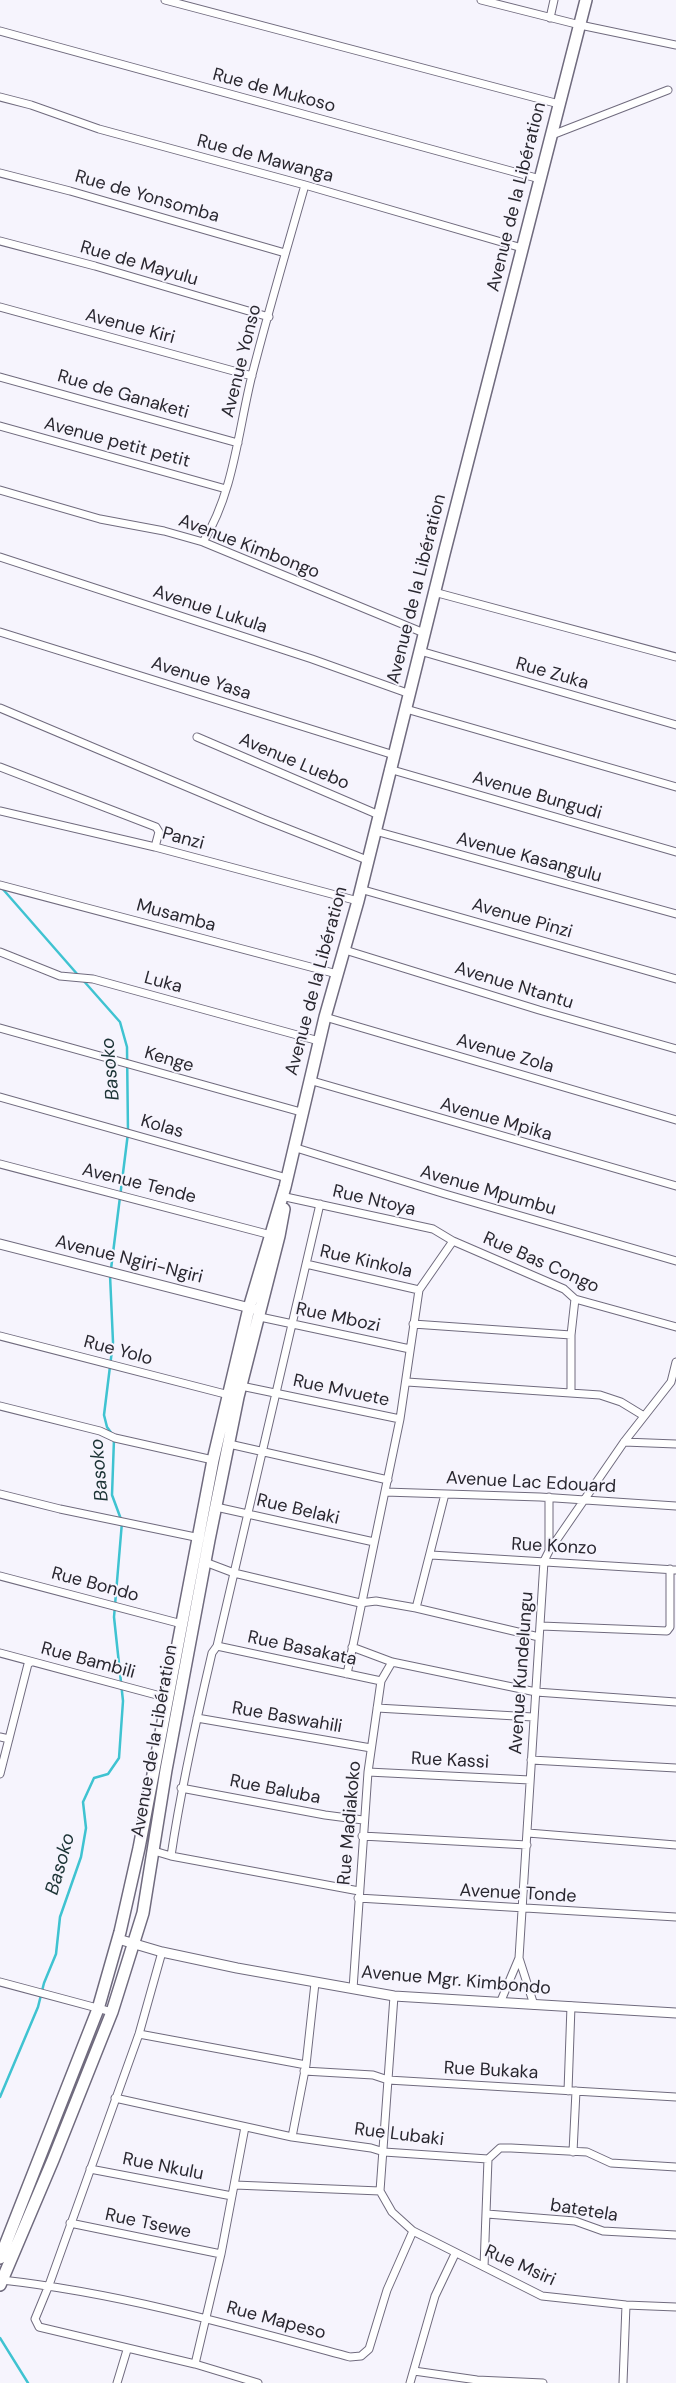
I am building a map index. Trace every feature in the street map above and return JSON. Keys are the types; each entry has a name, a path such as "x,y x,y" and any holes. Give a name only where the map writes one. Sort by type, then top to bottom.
{"highway":[{"name":"Avenue de la Libération","path":"0,2258 98,2008 118,1939 131,1888 182,1624 204,1539 216,1507 241,1386 280,1236 285,1189 301,1112 325,1017 345,950 389,769 410,694 434,592 586,0"},
{"name":"Avenue de la Libération","path":"1,2282 53,2160 112,2012 144,1905 154,1851 164,1777 205,1562 204,1539 213,1460 249,1308 285,1189"}],"street":[{"path":"165,0 559,104"},
{"path":"481,0 580,25 676,45"},
{"path":"550,18 554,0"},
{"name":"Rue de Mukoso","path":"0,31 540,179"},
{"path":"552,135 668,90"},
{"name":"Rue de Mawanga","path":"0,97 31,105 99,129 305,185 522,248"},
{"name":"Rue de Yonsomba","path":"0,173 285,252"},
{"name":"Avenue Yonso","path":"202,542 209,531 226,488 238,443 252,376 305,185"},
{"name":"Rue de Mayulu","path":"0,241 96,266 269,317"},
{"name":"Avenue Kiri","path":"0,307 252,376"},
{"name":"Rue de Ganaketi","path":"0,377 238,443"},
{"name":"Avenue petit petit","path":"0,426 226,488"},
{"name":"Avenue Kimbongo","path":"0,490 100,519 164,531 202,542 424,633"},
{"name":"Avenue Lukula","path":"0,557 294,653 410,694"},
{"path":"434,592 676,657"},
{"name":"Avenue Yasa","path":"0,632 394,755"},
{"name":"Rue Zuka","path":"420,651 676,725"},
{"path":"0,708 263,819 367,860"},
{"path":"406,709 674,786 676,795"},
{"name":"Avenue Luebo","path":"197,737 379,814"},
{"path":"0,767 156,827 159,832 155,847"},
{"name":"Avenue Bungudi","path":"389,769 676,852"},
{"name":"Panzi","path":"0,811 359,895"},
{"name":"Avenue Kasangulu","path":"375,831 676,914"},
{"name":"Musamba","path":"4,886 337,974"},
{"name":"Avenue Pinzi","path":"359,895 676,979"},
{"name":"Avenue Ntantu","path":"345,950 539,1010 676,1049"},
{"name":"Luka","path":"0,952 65,977 94,979 319,1041"},
{"name":"Avenue Zola","path":"325,1017 676,1120"},
{"name":"Kenge","path":"0,1028 301,1112"},
{"name":"Avenue Mpika","path":"309,1080 676,1186"},
{"name":"Kolas","path":"0,1097 137,1136 285,1189"},
{"name":"Avenue Mpumbu","path":"293,1147 445,1194 676,1261"},
{"name":"Avenue Tende","path":"0,1164 271,1235"},
{"name":"Rue Ntoya","path":"285,1189 320,1204 433,1229 453,1241"},
{"path":"171,1856 181,1788 212,1654 217,1646 290,1324 320,1204"},
{"path":"347,1674 360,1603 388,1480 407,1382 418,1290 453,1241"},
{"name":"Rue Bas Congo","path":"453,1241 564,1289 575,1299 676,1327"},
{"name":"Avenue Ngiri-Ngiri","path":"0,1244 249,1308 260,1314"},
{"name":"Rue Kinkola","path":"306,1264 418,1290"},
{"path":"571,1392 571,1335 575,1299"},
{"name":"Rue Mbozi","path":"260,1314 290,1324 410,1349"},
{"path":"413,1324 571,1335"},
{"name":"Rue Yolo","path":"0,1336 229,1395"},
{"path":"673,1383 676,1362"},
{"path":"407,1382 600,1395 621,1402 644,1416"},
{"name":"Avenue Kundelungu","path":"500,2003 519,1958 544,1561 624,1442 673,1383"},
{"name":"Rue Mvuete","path":"241,1386 400,1419"},
{"path":"0,1406 100,1431 114,1438 213,1460"},
{"path":"624,1442 676,1444"},
{"path":"229,1444 261,1453 388,1480"},
{"name":"Avenue Lac Edouard","path":"385,1492 549,1497 676,1506"},
{"path":"0,1494 60,1509 204,1539"},
{"path":"416,1608 445,1494"},
{"path":"549,1497 549,1551"},
{"name":"Rue Belaki","path":"216,1507 374,1542"},
{"name":"Rue Konzo","path":"431,1555 673,1570"},
{"path":"205,1562 234,1573 360,1603 376,1601 416,1608 539,1637"},
{"path":"541,1626 661,1633 667,1631 670,1627 674,1606 673,1570"},
{"name":"Rue Bondo","path":"0,1576 182,1624"},
{"name":"Rue Basakata","path":"217,1646 381,1681"},
{"path":"352,1647 392,1662 536,1692 676,1702"},
{"name":"Rue Bambili","path":"0,1654 168,1698"},
{"path":"0,1774 28,1664 31,1662"},
{"name":"Rue Madiakoko","path":"353,1989 363,1820 368,1772 381,1681 392,1662"},
{"path":"377,1708 533,1717"},
{"name":"Rue Baswahili","path":"197,1718 372,1748"},
{"path":"0,1737 9,1739"},
{"path":"531,1760 676,1768"},
{"name":"Rue Kassi","path":"368,1772 530,1780"},
{"name":"Rue Baluba","path":"181,1788 325,1815 363,1820"},
{"path":"528,1833 676,1845"},
{"path":"362,1836 527,1845"},
{"name":"Avenue Tonde","path":"154,1851 358,1894 522,1910 676,1917"},
{"name":"Avenue Mgr. Kimbondo","path":"118,1939 162,1952 315,1983 394,1996 676,2013"},
{"path":"162,1952 139,2034 35,2319 37,2325 127,2350 195,2364 258,2383"},
{"path":"519,1958 534,2005"},
{"path":"0,1982 112,2012"},
{"path":"292,2137 305,2068 315,1983"},
{"path":"235,2185 380,2191 394,1996"},
{"path":"568,2091 571,2006"},
{"name":"Rue Bukaka","path":"139,2034 305,2068 373,2075 388,2080 676,2097"},
{"path":"573,2152 576,2091"},
{"name":"Rue Lubaki","path":"115,2098 292,2137 371,2148 384,2152 488,2159"},
{"path":"195,2364 221,2254 245,2126"},
{"path":"484,2267 488,2159 500,2148 587,2152 611,2163 676,2167"},
{"name":"Rue Nkulu","path":"90,2168 232,2196"},
{"name":"Rue Msiri","path":"380,2191 392,2212 413,2231 455,2254 542,2296 626,2305 676,2307"},
{"name":"batetela","path":"487,2214 575,2221 603,2231 676,2235"},
{"name":"Rue Tsewe","path":"70,2223 221,2254"},
{"name":"Rue Mapeso","path":"1,2282 49,2285 206,2318 350,2357 361,2356 369,2349 387,2290 413,2231"},
{"path":"410,2383 435,2296 455,2254"},
{"path":"623,2383 626,2305"},
{"path":"117,2383 127,2350"},
{"path":"414,2371 477,2381 543,2383"}],"waterway":[{"name":"Basoko","path":"1,887 78,975"},
{"name":"Basoko","path":"82,979 120,1022 127,1047 128,1133 111,1269"},
{"name":"Basoko","path":"110,1275 113,1342 104,1415 107,1427 112,1434"},
{"name":"Basoko","path":"0,2097 38,2007 44,1983 56,1954 60,1917 81,1857 86,1828 83,1802 94,1778 108,1774 119,1758 123,1701 114,1617 122,1522 112,1495 114,1439"},
{"name":"Basoko","path":"0,2338 28,2383"}]}
